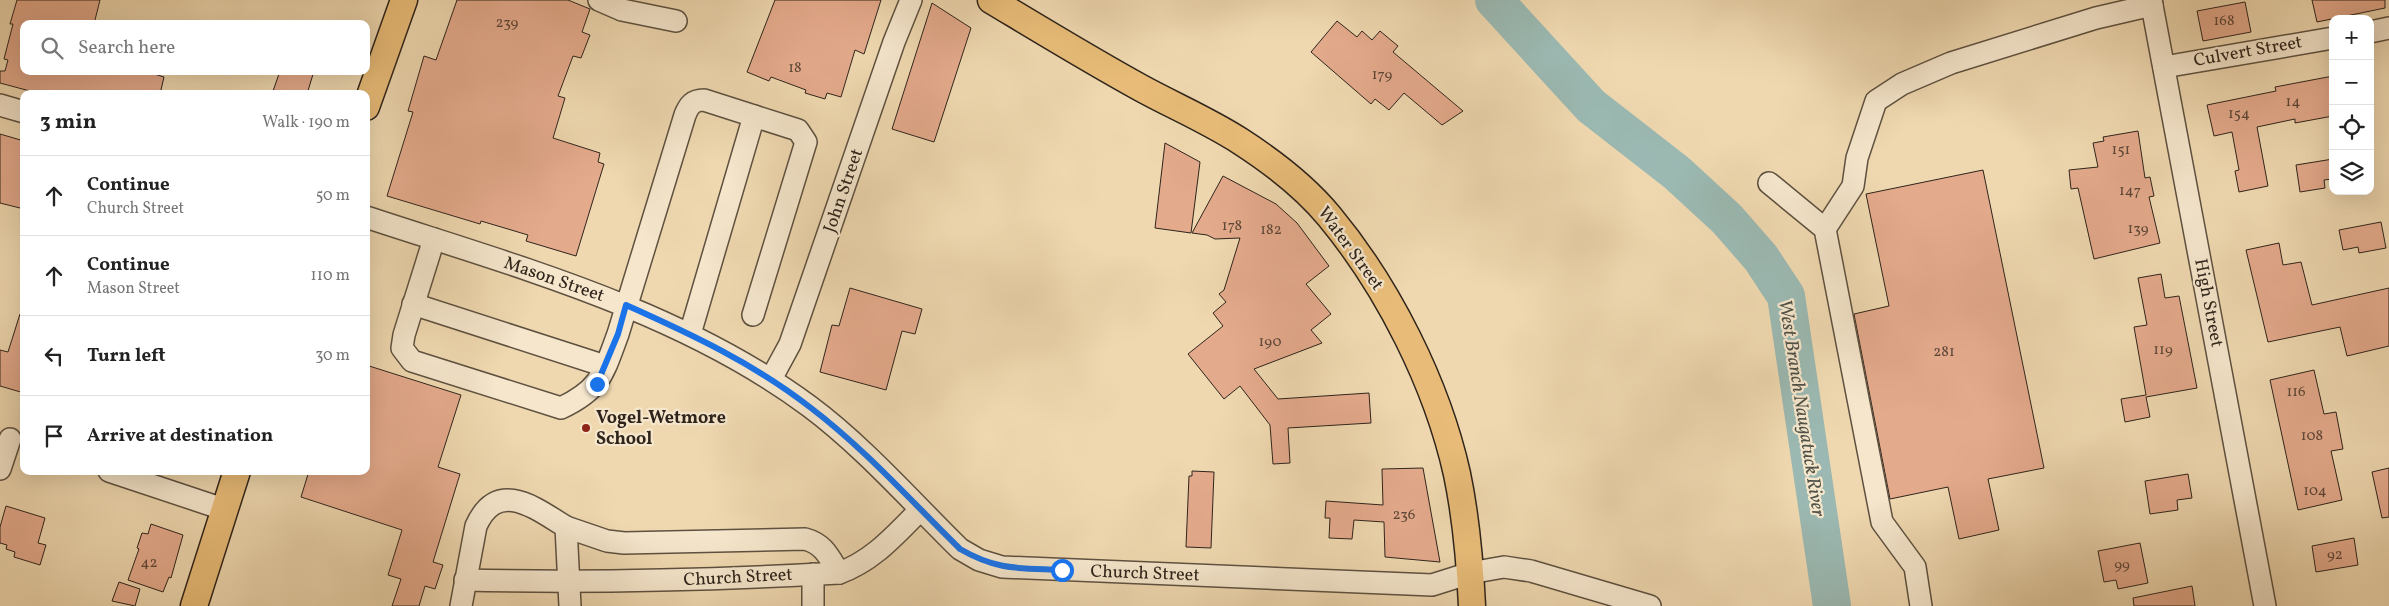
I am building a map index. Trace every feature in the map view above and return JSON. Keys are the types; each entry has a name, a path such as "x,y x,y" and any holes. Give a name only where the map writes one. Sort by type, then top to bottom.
{"main road":[{"path":"370,96 404,0"},
{"name":"Water Street","path":"991,0 1134,84 1240,140 1308,194 1328,214 1379,288 1400,325 1440,416 1457,473 1470,573 1472,606"},
{"path":"194,606 223,509 236,475"}],"street":[{"path":"599,0 622,10 676,22"},
{"name":"John Street","path":"771,379 790,344 894,42 911,0"},
{"path":"1825,229 1853,186 1857,158 1876,101 1902,84 1950,63 2151,2"},
{"name":"High Street","path":"2151,2 2265,606"},
{"path":"2374,31 2389,28"},
{"name":"Culvert Street","path":"2164,67 2329,39"},
{"path":"434,239 404,334 402,348 412,362 561,408 581,398 597,384 618,334 689,106 696,100 704,100 798,130 806,142 753,315"},
{"path":"0,105 20,111"},
{"path":"690,334 754,116"},
{"path":"1769,182 1825,229 1882,522 1915,568 1921,606"},
{"name":"Mason Street","path":"370,218 626,305 708,342 771,379 836,428 920,510"},
{"path":"413,304 605,366"},
{"path":"0,469 11,439"},
{"path":"121,475 223,509"},
{"path":"461,606 476,526 481,515 493,503 507,499 526,502 566,527 608,541 624,543 806,539 824,548 839,573"},
{"name":"Church Street","path":"465,580 568,582 698,580 839,573 856,567 874,555 920,510 960,549 979,560 1002,568 1432,585 1470,573 1504,567 1531,571 1650,606"},
{"path":"566,527 570,606"},
{"path":"813,574 813,606"}],"building":[{"path":"17,0 100,0 95,20 20,20 20,75 158,75 164,77 161,90 26,90 0,83 0,71 5,71 8,60 4,59 13,24 10,24"},
{"path":"457,0 568,0 590,9 582,32 590,35 581,58 573,56 558,96 565,98 553,138 600,153 598,162 604,164 576,256 526,241 528,235 481,221 480,224 387,196 413,112 408,111 424,56 436,60"},
{"path":"775,0 881,0 864,54 855,50 841,97 827,93 825,99 805,93 806,90 771,77 769,81 747,72"},
{"path":"2312,0 2385,0 2385,8 2351,15 2329,15 2329,20 2317,22"},
{"path":"2245,2 2251,32 2203,41 2197,11"},
{"path":"932,3 971,28 934,142 892,129"},
{"path":"1337,21 1357,37 1362,31 1372,40 1380,31 1398,46 1393,52 1463,111 1442,125 1404,93 1389,110 1375,99 1371,104 1311,52"},
{"path":"279,75 313,75 308,90 273,90"},
{"path":"2329,77 2329,117 2295,123 2295,119 2257,127 2268,186 2239,192 2235,171 2239,170 2232,132 2214,136 2207,105 2276,91 2275,87"},
{"path":"2138,131 2145,178 2150,177 2154,196 2149,197 2160,243 2094,259 2078,188 2071,189 2069,170 2098,167 2093,143 2104,141 2103,137"},
{"path":"0,134 20,140 20,208 0,203"},
{"path":"1165,143 1200,162 1191,233 1155,228"},
{"path":"2329,160 2329,179 2324,180 2325,188 2300,192 2296,165"},
{"path":"1983,170 2044,468 1988,479 1999,530 1959,539 1948,487 1890,499 1854,314 1889,306 1866,194"},
{"path":"1223,176 1276,204 1297,223 1329,266 1306,284 1331,314 1311,330 1322,343 1254,369 1278,399 1369,393 1371,423 1288,428 1290,463 1273,464 1270,425 1240,386 1224,399 1188,354 1223,326 1213,313 1226,302 1219,294 1224,290 1240,238 1215,239 1207,235 1192,233"},
{"path":"2381,222 2386,248 2359,253 2358,247 2343,250 2339,230"},
{"path":"2279,243 2283,265 2301,262 2312,305 2389,288 2389,346 2347,356 2340,327 2268,342 2246,250"},
{"path":"2161,274 2165,298 2179,296 2197,388 2146,397 2150,417 2125,422 2121,399 2146,395 2134,327 2147,325 2138,278"},
{"path":"850,288 922,309 915,334 902,331 886,390 820,372 832,325 839,326"},
{"path":"20,314 20,392 0,386 0,350 8,352"},
{"path":"370,366 461,395 438,467 460,474 433,562 443,565 435,589 425,586 419,606 392,606 401,579 388,575 402,530 301,497 308,475 370,475"},
{"path":"2314,370 2324,414 2336,412 2343,449 2331,451 2342,500 2298,510 2270,380"},
{"path":"1423,468 1440,562 1385,557 1384,522 1354,520 1352,539 1329,538 1330,518 1325,518 1326,501 1383,505 1382,469"},
{"path":"2389,468 2389,517 2382,518 2372,472"},
{"path":"1192,471 1214,472 1211,548 1186,547 1189,476 1192,476"},
{"path":"2188,474 2192,498 2177,500 2178,510 2150,514 2145,481"},
{"path":"6,506 45,518 38,543 46,545 40,565 14,557 15,552 6,549 7,545 0,543 0,527"},
{"path":"151,524 183,535 171,578 169,577 163,592 128,580 139,549 137,548 142,533 148,534"},
{"path":"2354,538 2358,565 2316,572 2312,546"},
{"path":"2140,543 2148,583 2118,589 2116,580 2104,582 2098,551"},
{"path":"119,582 140,589 135,606 112,601"},
{"path":"2192,586 2195,606 2134,606 2133,598"}],"waterway":[{"name":"West Branch Naugatuck River","path":"1494,0 1591,106 1677,173 1727,219 1761,258 1786,296 1832,606"}],"place":[{"name":"Vogel-Wetmore School","path":"586,428"}],"route":[{"path":"597,384 608,362 626,305 708,342 771,379 810,407 836,428 960,549 979,560 1002,568 1062,570"}]}
